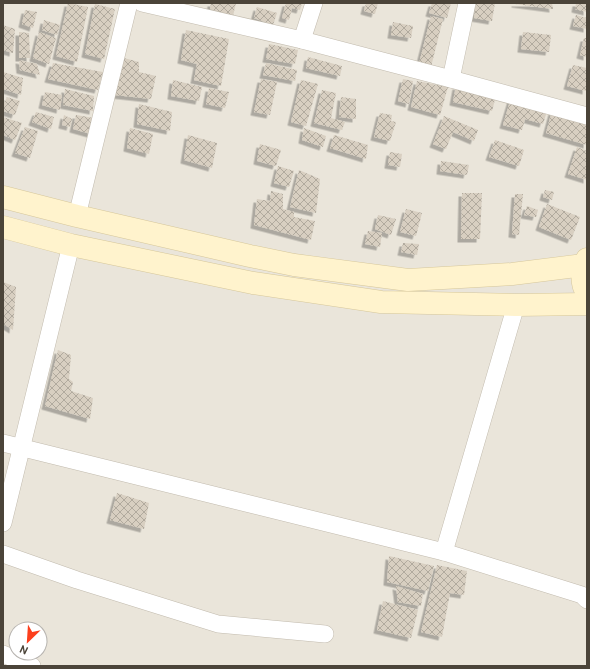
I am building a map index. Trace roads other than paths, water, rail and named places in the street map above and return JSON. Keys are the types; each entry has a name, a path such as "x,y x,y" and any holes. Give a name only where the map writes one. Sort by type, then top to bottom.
{"street":[{"path":"77,216 129,3"},
{"path":"142,3 302,40 587,116"},
{"path":"302,40 314,3"},
{"path":"451,79 467,3"},
{"path":"3,197 77,216 250,256 294,265 408,280 512,274 586,262 582,281 587,293"},
{"path":"3,227 71,245 253,283 374,301 516,305 587,304"},
{"path":"3,523 71,245"},
{"path":"444,552 516,305"},
{"path":"3,443 444,552 582,595 587,600"},
{"path":"3,554 77,580 218,624 325,634"},
{"path":"3,654 32,666"}]}
